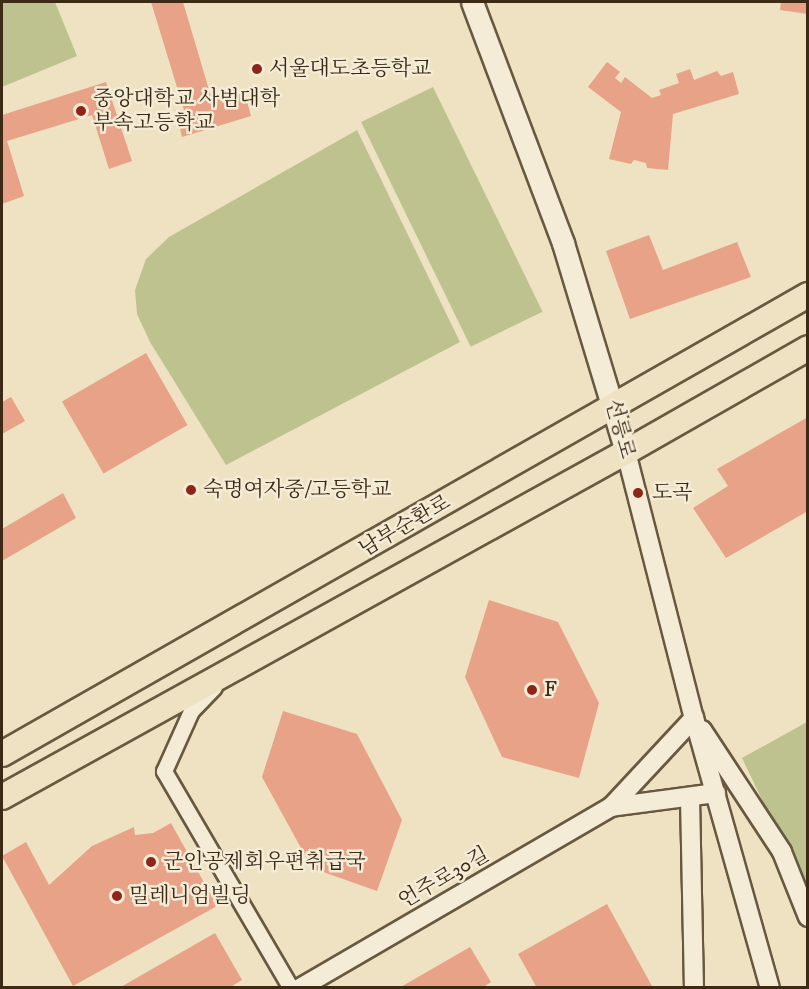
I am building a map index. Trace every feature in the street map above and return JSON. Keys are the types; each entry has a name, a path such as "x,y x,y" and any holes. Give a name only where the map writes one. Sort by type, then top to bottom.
{"main road":[{"name":"선릉로","path":"472,2 563,243 615,407 626,452"},
{"name":"남부순환로","path":"2,754 615,407 807,295"},
{"name":"남부순환로","path":"2,797 626,452 807,348"}],"street":[{"name":"선릉로","path":"626,452 694,718 748,900 770,987"},
{"path":"226,674 191,711 164,771 291,987"},
{"path":"611,807 694,718 735,775 807,895"},
{"path":"611,807 716,793"},
{"path":"690,798 694,987"},
{"name":"언주로30길","path":"300,987 611,807"},
{"path":"793,874 807,917"}],"green space":[{"path":"2,2 55,2 77,56 2,87"},
{"path":"433,87 543,312 471,347 361,122"},
{"path":"357,130 460,342 226,465 150,342 137,314 135,290 146,259 169,237"},
{"path":"807,722 807,894 742,758"}],"building":[{"name":"서울대도초등학교","path":"151,2 183,2 212,100 244,91 251,116 182,137 176,112 184,110"},
{"path":"781,2 808,2 808,14 780,10"},
{"path":"607,62 620,72 615,78 621,83 625,77 652,98 661,95 659,90 679,83 676,74 690,69 694,80 717,71 721,76 733,72 739,94 673,114 668,170 647,168 646,163 634,160 631,164 609,159 621,112 588,87"},
{"name":"중앙대학교 사범대학 부속고등학교","path":"106,82 132,161 109,169 92,115 7,141 24,196 2,204 2,115"},
{"path":"649,235 663,270 737,242 751,277 630,319 606,251"},
{"path":"146,353 188,425 103,473 62,402"},
{"path":"11,397 25,421 2,434 2,402"},
{"path":"808,417 808,511 726,558 693,508 728,486 717,469"},
{"path":"63,493 76,518 2,561 2,529"},
{"name":"F","path":"489,600 558,622 599,703 579,778 502,757 465,677"},
{"path":"283,711 357,734 402,820 377,891 312,868 262,777"},
{"name":"밀레니엄빌딩","path":"171,823 217,906 73,986 2,856 26,842 49,885 92,846 134,827 135,835 153,833"},
{"path":"607,904 653,988 537,988 518,954"},
{"path":"215,933 242,980 229,988 119,988"},
{"path":"470,947 491,982 482,988 399,988"}],"place":[{"name":"서울대도초등학교","path":"257,69"},
{"name":"중앙대학교 사범대학 부속고등학교","path":"81,111"},
{"name":"숙명여자중/고등학교","path":"191,490"},
{"name":"도곡","path":"638,493"},
{"name":"F","path":"532,690"},
{"name":"군인공제회우편취급국","path":"151,862"},
{"name":"밀레니엄빌딩","path":"117,896"}]}
